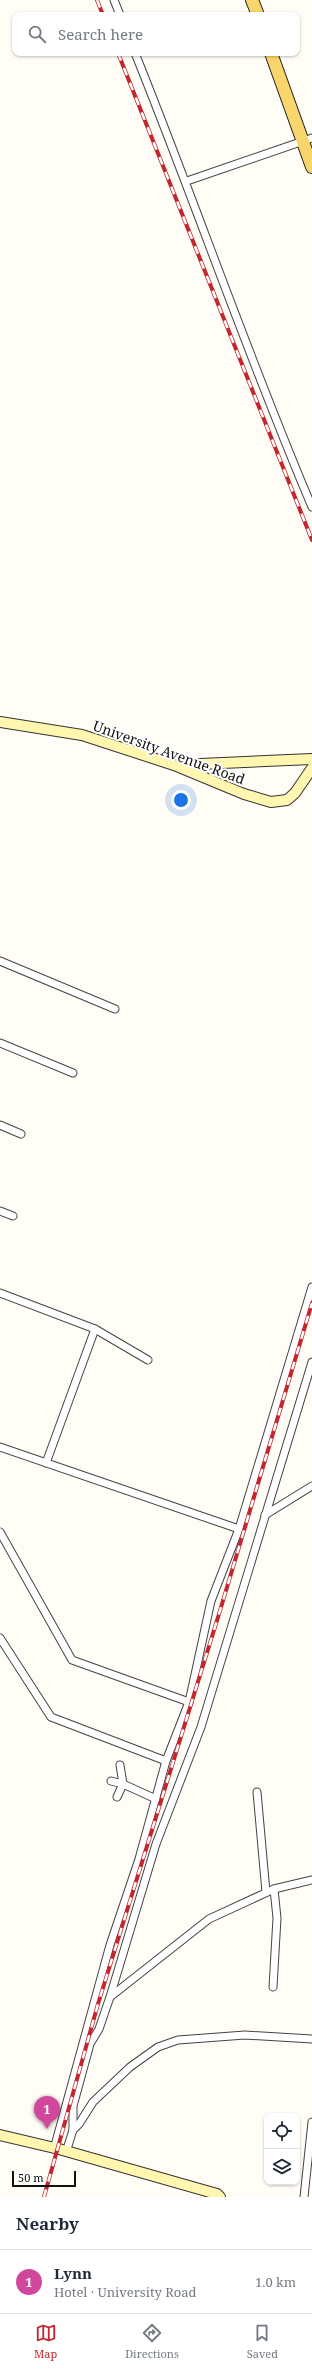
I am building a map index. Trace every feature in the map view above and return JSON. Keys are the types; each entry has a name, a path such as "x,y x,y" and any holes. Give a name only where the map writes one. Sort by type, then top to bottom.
{"main road":[{"path":"252,0 257,12"},
{"path":"272,56 307,140 312,167"},
{"name":"University Avenue Road","path":"0,722 82,735 174,765 244,794 271,802 287,800 295,793 312,768"},
{"path":"174,765 312,759"},
{"path":"0,2135 217,2194 220,2197"}],"street":[{"path":"114,0 119,12"},
{"path":"136,56 186,181 286,445 312,507"},
{"path":"186,181 307,140"},
{"path":"0,961 115,1009"},
{"path":"0,1043 73,1073"},
{"path":"0,1125 21,1134"},
{"path":"0,1210 13,1216"},
{"path":"59,2150 91,2009 156,1799 166,1761 189,1702 211,1602 239,1529 312,1287"},
{"path":"0,1294 95,1329 148,1360"},
{"path":"46,1463 95,1329"},
{"path":"72,2130 73,2106 90,2044 98,2029 110,1998 156,1844 201,1727 312,1362"},
{"path":"0,1447 239,1529"},
{"path":"265,1516 312,1486"},
{"path":"0,1532 72,1660 189,1702"},
{"path":"0,1638 51,1717 166,1761"},
{"path":"117,1797 123,1784 120,1765"},
{"path":"111,1781 123,1784 156,1799"},
{"path":"257,1792 266,1892"},
{"path":"110,1998 209,1919 266,1892 312,1880"},
{"path":"273,1986 277,1918 274,1889"},
{"path":"59,2150 72,2130 79,2124 93,2102 130,2067 158,2047 178,2040 245,2035 312,2039"},
{"path":"304,2197 312,2122"}],"railway":[{"path":"97,0 102,12"},
{"path":"119,56 312,540"},
{"path":"44,2197 98,2004 219,1614 312,1303"}],"place":[{"name":"Lynn","path":"47,2129"}]}
